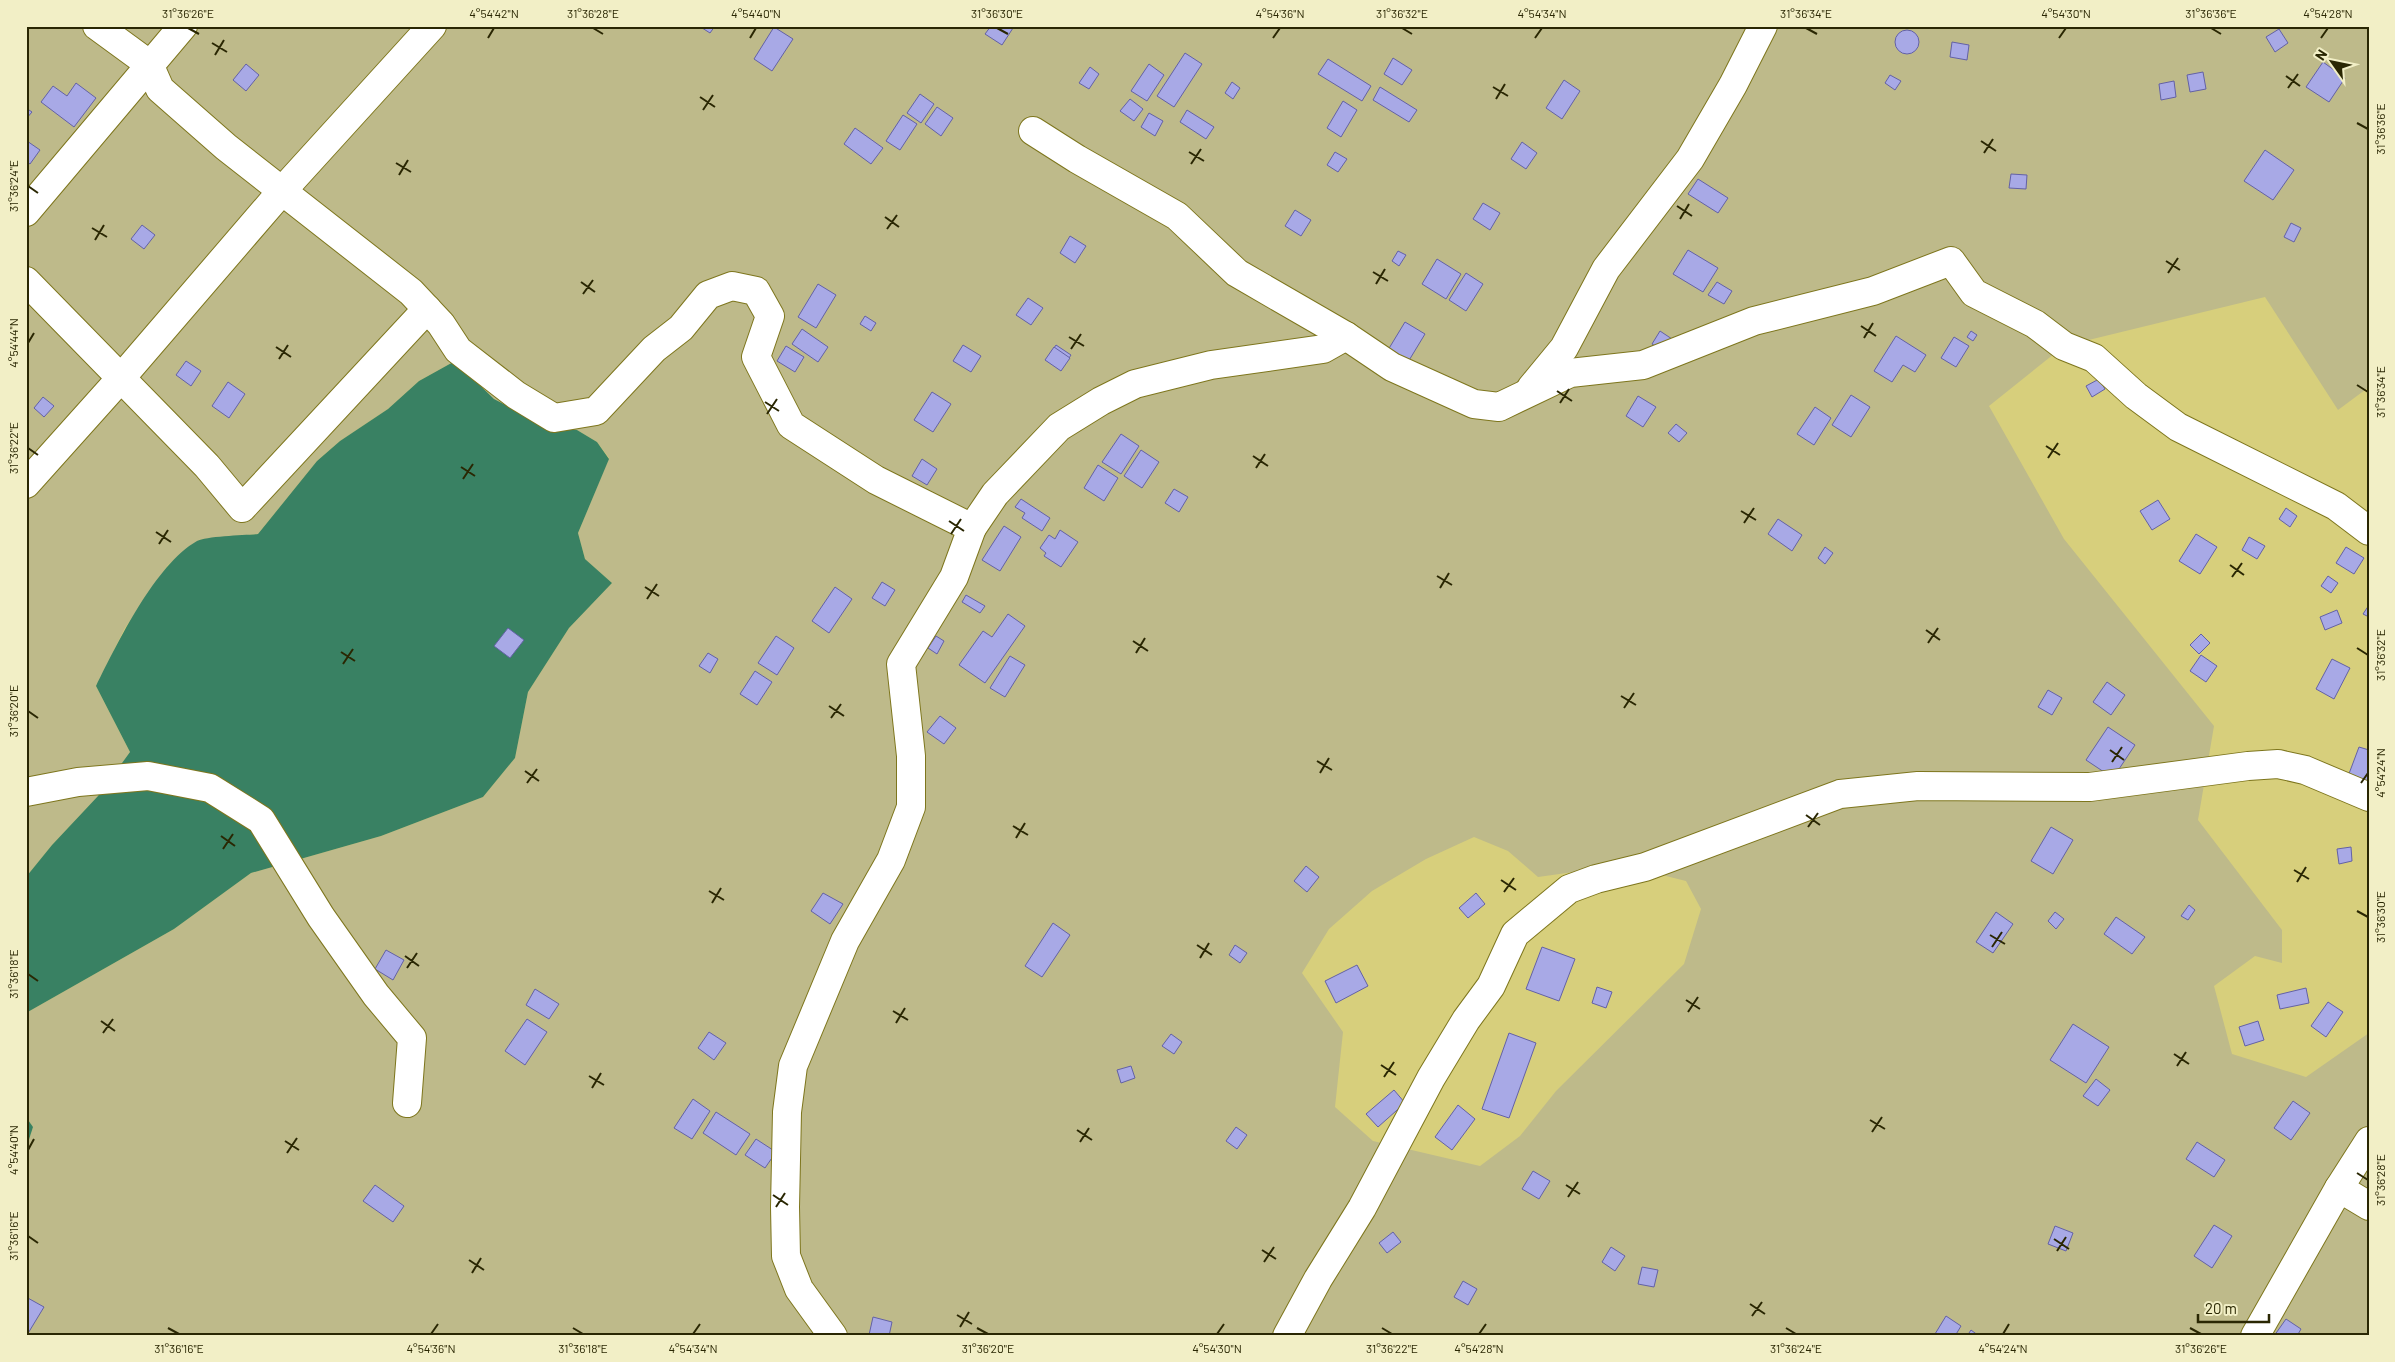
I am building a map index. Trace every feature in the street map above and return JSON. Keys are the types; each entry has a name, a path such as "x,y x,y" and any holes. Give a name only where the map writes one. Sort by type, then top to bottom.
{"street":[{"path":"97,26 149,64 160,89 281,192 411,292 441,324 458,350 516,395 554,418 596,411 654,349 681,328 708,295 732,286 756,291 770,316 756,357 792,425 876,480 972,528"},
{"path":"26,212 183,26"},
{"path":"26,484 121,378 281,192 432,26"},
{"path":"1528,391 1564,348 1606,269 1690,159 1733,85 1763,26"},
{"path":"1033,131 1077,159 1177,216 1237,273 1346,336 1392,367 1474,404 1499,407 1528,391 1570,373 1643,365 1754,321 1873,291 1951,261 1974,293 2035,324 2064,346 2094,358 2136,396 2178,427 2336,506 2369,531"},
{"path":"26,281 207,466 242,508 427,310"},
{"path":"833,1336 800,1289 786,1256 787,1112 793,1066 845,942 892,860 911,807 911,756 902,664 954,577 972,528 995,494 1059,427 1101,401 1135,384 1211,365 1322,349 1346,336"},
{"path":"1288,1336 1318,1279 1362,1208 1431,1078 1466,1020 1491,986 1515,934 1569,889 1596,879 1645,867 1840,794 1918,786 2090,787 2248,766 2278,764 2304,770 2369,797"},
{"path":"26,792 78,782 148,776 210,788 260,820 320,917 376,995 412,1038 407,1103"},
{"path":"2255,1336 2339,1188 2369,1141"},
{"path":"2339,1188 2369,1206"}],"shaded area":[{"path":"26,26 2369,26 2369,387 2338,410 2265,297 2064,346 1989,406 2064,539 2214,726 2198,820 2282,930 2282,963 2255,956 2214,986 2232,1054 2306,1077 2369,1033 2369,1336 26,1336 26,1149 33,1127 26,1117 26,1013 174,929 251,873 381,836 483,797 515,758 528,692 569,628 612,583 585,559 578,533 609,458 597,442 577,430 539,422 494,399 455,361 419,381 388,409 340,441 317,461 258,534 199,540 168,565 125,628 96,686 130,752 98,796 52,845 26,877","holes":["1474,837 1508,851 1538,877 1595,869 1658,874 1686,881 1701,909 1684,964 1556,1091 1520,1136 1480,1166 1373,1141 1335,1107 1343,1032 1302,973 1329,929 1372,891 1426,859"]},
{"path":"455,361 494,399 539,422 577,430 597,442 609,459 578,533 585,559 612,583 569,628 528,692 515,758 483,797 381,836 251,873 174,929 26,1013 26,877 52,845 98,796 130,752 96,686 115,648 152,586 182,552 197,541 217,537 258,534 317,461 340,441 388,409 419,381"},
{"path":"26,1117 33,1127 26,1149"}],"building":[{"path":"699,26 715,26 710,33"},
{"path":"991,26 1011,26 1013,28 1002,45 985,34"},
{"path":"774,27 793,39 772,71 754,59"},
{"path":"2279,29 2288,43 2275,52 2266,37"},
{"path":"1907,30 1916,33 1919,42 1916,51 1907,54 1898,51 1895,42 1898,33"},
{"path":"1952,42 1969,45 1967,60 1950,57"},
{"path":"1185,53 1202,64 1174,107 1157,96"},
{"path":"1393,58 1412,70 1402,85 1384,74"},
{"path":"1328,59 1371,86 1362,101 1318,74"},
{"path":"2323,62 2345,78 2329,102 2306,87"},
{"path":"246,64 259,75 246,91 233,80"},
{"path":"1149,64 1164,75 1147,101 1131,91"},
{"path":"1090,67 1099,74 1089,89 1079,83"},
{"path":"2203,72 2206,89 2190,92 2187,75"},
{"path":"1890,75 1901,81 1895,90 1885,83"},
{"path":"1564,80 1580,91 1562,119 1546,108"},
{"path":"2174,81 2176,97 2161,100 2159,84"},
{"path":"1232,82 1240,88 1233,99 1225,93"},
{"path":"76,83 96,98 74,127 41,102 53,86 67,96"},
{"path":"1380,87 1417,110 1409,122 1373,100"},
{"path":"920,94 934,104 921,123 907,113"},
{"path":"1130,99 1143,109 1134,121 1120,111"},
{"path":"1343,101 1357,110 1341,137 1327,128"},
{"path":"937,107 953,118 941,136 925,124"},
{"path":"26,108 32,112 26,119"},
{"path":"1187,110 1214,127 1206,139 1180,122"},
{"path":"1149,113 1163,121 1155,136 1141,127"},
{"path":"903,115 917,124 900,150 886,141"},
{"path":"855,128 883,148 871,164 844,144"},
{"path":"27,141 40,150 30,164 26,161"},
{"path":"1522,142 1537,153 1526,169 1511,159"},
{"path":"2265,150 2294,170 2273,200 2244,181"},
{"path":"1335,152 1347,159 1338,172 1327,165"},
{"path":"2011,174 2027,175 2026,189 2009,188"},
{"path":"1698,179 1728,198 1718,213 1688,194"},
{"path":"1483,203 1500,213 1490,230 1473,219"},
{"path":"1295,210 1311,220 1301,236 1285,226"},
{"path":"2291,223 2301,228 2294,242 2284,237"},
{"path":"142,225 155,235 144,249 131,239"},
{"path":"1070,236 1086,246 1075,263 1060,253"},
{"path":"1688,250 1718,268 1703,292 1673,274"},
{"path":"1398,251 1406,255 1399,266 1392,261"},
{"path":"1437,259 1461,274 1446,299 1422,284"},
{"path":"1466,273 1483,284 1466,311 1449,300"},
{"path":"1717,282 1732,291 1724,304 1708,295"},
{"path":"818,284 836,295 816,328 798,317"},
{"path":"1028,298 1043,308 1031,325 1016,315"},
{"path":"865,316 876,323 871,331 860,324"},
{"path":"1405,322 1425,334 1408,362 1388,350"},
{"path":"802,329 828,347 818,362 792,344"},
{"path":"1660,331 1672,339 1664,352 1652,344"},
{"path":"1971,331 1977,335 1973,341 1967,337"},
{"path":"1896,336 1926,355 1915,372 1903,365 1892,382 1874,371"},
{"path":"1954,337 1969,346 1956,367 1941,358"},
{"path":"963,345 981,356 971,372 953,361"},
{"path":"1056,345 1071,355 1061,370 1046,360"},
{"path":"786,346 804,357 795,372 777,361"},
{"path":"1054,347 1070,358 1061,371 1045,360"},
{"path":"186,361 201,371 191,386 176,375"},
{"path":"2099,379 2105,389 2092,397 2086,386"},
{"path":"228,382 245,394 229,418 212,406"},
{"path":"932,392 951,404 933,432 914,420"},
{"path":"1851,395 1870,407 1851,437 1832,425"},
{"path":"1638,396 1656,407 1643,427 1626,416"},
{"path":"43,397 54,406 44,417 34,408"},
{"path":"1815,407 1831,418 1814,445 1797,434"},
{"path":"1676,424 1687,433 1679,442 1668,433"},
{"path":"1121,434 1139,446 1121,474 1102,462"},
{"path":"1141,450 1159,462 1142,488 1124,476"},
{"path":"922,459 937,469 927,485 912,476"},
{"path":"1098,465 1118,478 1104,501 1084,488"},
{"path":"1174,489 1188,497 1179,512 1165,503"},
{"path":"1021,499 1050,518 1042,531 1022,518 1025,513 1015,507"},
{"path":"2158,500 2170,519 2152,530 2140,511"},
{"path":"2286,508 2297,516 2290,527 2279,519"},
{"path":"1778,519 1802,535 1792,551 1768,534"},
{"path":"1004,526 1021,537 1000,571 982,560"},
{"path":"1060,530 1078,542 1061,567 1044,556 1046,553 1040,548 1049,535 1055,539"},
{"path":"2196,534 2217,547 2200,574 2179,561"},
{"path":"2249,537 2265,546 2257,559 2242,550"},
{"path":"1825,547 1833,553 1825,564 1818,558"},
{"path":"2346,547 2364,558 2354,574 2336,563"},
{"path":"2328,576 2338,583 2331,593 2321,586"},
{"path":"882,582 895,590 885,606 872,598"},
{"path":"835,587 852,599 829,633 812,621"},
{"path":"966,595 985,606 980,613 962,602"},
{"path":"2369,605 2369,617 2363,614"},
{"path":"2337,610 2342,623 2325,630 2320,617"},
{"path":"1008,614 1025,626 985,683 959,665 983,631 992,637"},
{"path":"508,628 524,640 510,658 494,646"},
{"path":"2201,634 2210,643 2199,654 2190,645"},
{"path":"776,636 794,648 777,675 758,663"},
{"path":"936,636 944,641 937,654 928,648"},
{"path":"708,653 718,659 710,673 699,666"},
{"path":"2201,655 2217,666 2206,682 2190,671"},
{"path":"1010,656 1025,665 1005,697 990,688"},
{"path":"2332,659 2350,668 2334,699 2316,689"},
{"path":"755,671 772,682 757,705 740,694"},
{"path":"2107,682 2125,695 2111,715 2093,702"},
{"path":"2048,690 2062,698 2052,715 2038,707"},
{"path":"940,716 956,728 944,744 927,732"},
{"path":"2108,727 2135,745 2113,778 2086,760"},
{"path":"2359,747 2369,750 2369,786 2347,779"},
{"path":"2051,827 2073,840 2053,874 2031,861"},
{"path":"2351,847 2352,861 2339,864 2337,849"},
{"path":"1306,866 1319,877 1307,892 1294,881"},
{"path":"823,893 843,904 830,924 811,911"},
{"path":"1476,893 1485,904 1468,918 1459,908"},
{"path":"2189,905 2195,910 2188,920 2181,916"},
{"path":"1996,912 2013,924 1993,953 1976,942"},
{"path":"2055,912 2064,919 2056,929 2048,921"},
{"path":"2116,917 2145,937 2132,954 2104,934"},
{"path":"1053,923 1070,935 1042,977 1025,966"},
{"path":"1235,945 1247,953 1240,963 1229,955"},
{"path":"1542,947 1575,959 1559,1001 1526,989"},
{"path":"386,950 404,960 393,980 375,969"},
{"path":"1357,965 1368,986 1336,1003 1325,981"},
{"path":"1597,987 1612,992 1606,1008 1592,1003"},
{"path":"2306,988 2309,1003 2280,1009 2277,995"},
{"path":"535,989 559,1004 549,1019 526,1005"},
{"path":"2328,1002 2343,1012 2326,1037 2311,1026"},
{"path":"527,1019 547,1032 525,1065 505,1051"},
{"path":"2258,1021 2264,1040 2245,1046 2239,1027"},
{"path":"2073,1024 2109,1047 2086,1083 2050,1060"},
{"path":"709,1032 726,1043 714,1060 698,1048"},
{"path":"1509,1033 1536,1043 1509,1118 1482,1109"},
{"path":"1171,1034 1182,1042 1174,1054 1162,1046"},
{"path":"1131,1066 1135,1078 1121,1083 1117,1070"},
{"path":"2096,1079 2110,1090 2098,1106 2083,1096"},
{"path":"1394,1090 1405,1103 1378,1127 1366,1114"},
{"path":"693,1099 710,1111 692,1139 674,1128"},
{"path":"2293,1101 2310,1113 2291,1140 2274,1128"},
{"path":"1458,1105 1475,1119 1452,1150 1435,1137"},
{"path":"716,1112 750,1134 736,1155 703,1133"},
{"path":"1236,1127 1247,1135 1237,1149 1226,1141"},
{"path":"756,1139 776,1152 765,1168 745,1155"},
{"path":"2197,1142 2225,1160 2214,1177 2186,1159"},
{"path":"1533,1171 1550,1181 1539,1199 1522,1189"},
{"path":"375,1185 404,1206 393,1222 363,1201"},
{"path":"2214,1225 2232,1236 2212,1268 2194,1256"},
{"path":"2055,1226 2073,1233 2066,1251 2048,1244"},
{"path":"1393,1232 1401,1242 1387,1253 1379,1243"},
{"path":"1611,1247 1625,1256 1615,1271 1602,1262"},
{"path":"1642,1267 1658,1270 1654,1287 1638,1284"},
{"path":"1463,1281 1477,1289 1468,1305 1454,1297"},
{"path":"26,1297 44,1307 27,1335 26,1335"},
{"path":"1946,1316 1961,1326 1955,1336 1938,1336 1935,1334"},
{"path":"873,1317 892,1322 889,1336 869,1335"},
{"path":"2286,1319 2301,1329 2297,1336 2274,1336"},
{"path":"1971,1330 1979,1336 1967,1336"}]}
